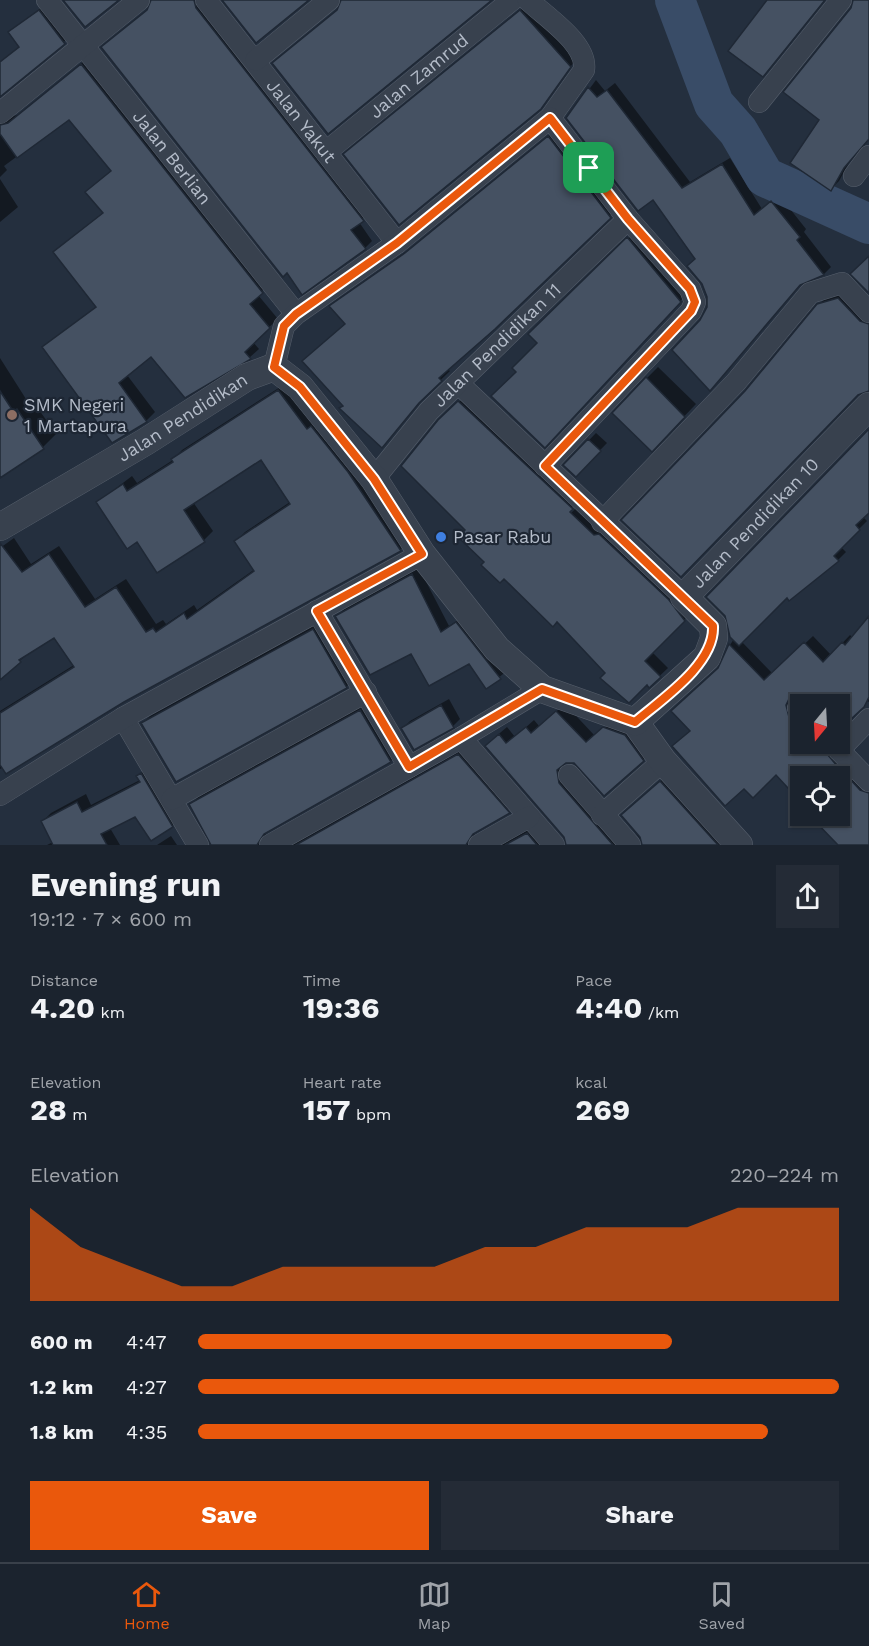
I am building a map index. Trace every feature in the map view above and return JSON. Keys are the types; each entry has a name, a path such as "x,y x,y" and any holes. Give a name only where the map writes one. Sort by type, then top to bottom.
{"street":[{"name":"Jalan Berlian","path":"47,0 296,314"},
{"path":"0,113 139,0"},
{"name":"Jalan Yakut","path":"206,0 256,60 397,243"},
{"path":"256,60 328,0"},
{"name":"Jalan Zamrud","path":"326,152 512,0"},
{"path":"528,0 581,49 585,63 584,70 550,118 397,243 296,314 284,326 274,367 300,387 374,479 422,554 497,649 542,689 635,722 663,761 739,845"},
{"path":"759,102 841,0"},
{"path":"545,466 691,311 695,302 690,289 628,219 550,118"},
{"path":"854,176 869,156"},
{"name":"Jalan Pendidikan 11","path":"374,479 429,411 628,219"},
{"path":"602,522 736,382 810,293 842,284 869,312"},
{"name":"Jalan Pendidikan","path":"0,527 145,442 247,377 274,367"},
{"path":"458,383 602,522 684,597"},
{"name":"Jalan Pendidikan 10","path":"635,722 706,657 714,638 713,626 684,597 869,406"},
{"path":"0,795 123,718 422,554"},
{"path":"317,611 409,767"},
{"path":"270,845 461,738 542,689"},
{"path":"172,799 366,693"},
{"path":"123,718 198,845"},
{"path":"850,735 869,719"},
{"path":"461,738 554,845"},
{"path":"843,754 869,781"},
{"path":"602,815 663,761"},
{"path":"569,775 630,845"},
{"path":"478,845 529,818"}],"building":[{"path":"63,0 119,0 85,27"},
{"path":"151,0 194,0 196,8 364,221 351,230 366,249 302,295 287,273 283,277 101,47 147,10"},
{"path":"222,0 309,0 256,43"},
{"path":"341,0 492,0 328,134 272,63 337,10"},
{"path":"767,0 825,0 763,77 728,51"},
{"path":"853,0 869,0 869,139 844,168 831,191 790,163 819,120 783,92 851,8"},
{"path":"39,10 65,44 0,97 0,62 19,47 8,32"},
{"path":"520,10 571,67 541,109 399,225 343,154"},
{"path":"81,64 263,293 250,304 270,328 245,352 251,359 185,398 151,357 119,383 147,422 112,443 42,347 96,307 53,252 103,213 85,192 111,171 69,120 17,158 0,134 0,125 8,123"},
{"path":"588,87 597,97 607,90 682,188 722,164 754,215 771,201 800,237 797,240 824,275 800,285 710,391 672,350 700,320 707,307 707,297 702,284 687,266 695,259 653,200 638,211 566,118"},
{"path":"548,136 611,218 495,329 439,378 442,381 419,403 382,448 339,408 343,406 302,361 345,324 329,306 405,253"},
{"path":"627,237 681,302 545,448 491,396 516,372 512,368 537,343 528,334"},
{"path":"869,256 869,293 850,274"},
{"path":"838,298 860,321 869,324 869,391 858,395 681,577 621,520 745,391 817,304"},
{"path":"646,377 685,417 652,452 612,413"},
{"path":"278,390 307,429 311,426 348,472 401,551 124,702 6,774 0,765 0,713 74,667 54,638 19,660 21,662 0,680 0,543 22,572 49,554 85,607 116,587 146,632 153,628 156,632 184,613 187,619 254,571 234,541 290,504 261,460 184,510 205,542 157,573 137,542 127,549 96,502 123,484 127,491 173,462 171,459"},
{"name":"SMK Negeri 1 Martapura","path":"0,391 13,411 17,409 44,449 0,478"},
{"path":"458,401 573,509 570,512 594,535 599,534 669,600 685,621 645,661 661,677 649,688 647,685 629,703 600,678 605,673 557,622 553,627 504,579 500,583 481,565 484,562 458,537 465,530 401,466 438,420"},
{"path":"869,429 869,513 856,525 860,530 834,556 839,561 789,601 787,598 739,646 730,637 725,616 706,597"},
{"path":"588,439 601,451 576,477 563,465"},
{"path":"412,574 441,632 456,622 501,679 486,689 469,664 429,686 411,654 370,675 335,616"},
{"path":"869,616 869,697 864,707 850,719 850,694 790,694 786,705 790,718 790,754 827,754 837,766 790,766 790,790 776,775 753,798 744,789 725,806 672,746 690,731 671,711 718,668 729,644 764,680 804,642 823,662 842,642 845,645"},
{"path":"313,629 347,688 176,782 141,723"},
{"path":"441,705 454,728 414,750 401,728"},
{"path":"360,710 391,762 264,834 257,845 211,845 189,804"},
{"path":"556,711 586,742 603,727 625,735 644,761 604,796 574,763 566,763 557,770 559,783 613,845 566,845 564,837 485,746 499,734 506,743 526,727 531,733"},
{"path":"458,754 510,813 473,834 466,845 296,845"},
{"path":"141,773 173,827 151,841 135,817 101,834 107,845 53,845 41,821 77,802 82,812 140,782 136,776"},
{"path":"850,779 860,790 869,793 869,845 838,845 820,826 850,826"},
{"path":"660,781 718,845 642,845 640,837 621,815"},
{"path":"527,833 537,845 505,845"}],"waterway":[{"path":"675,0 714,104 738,131 765,177 869,224"}],"place":[{"name":"SMK Negeri 1 Martapura","path":"12,415"},
{"name":"Pasar Rabu","path":"441,537"}],"route":[{"path":"550,118 589,168 628,219 690,289 695,302 691,311 545,466 713,626 714,638 706,657 635,722 542,689 409,767 317,611 422,554 374,479 300,387 274,367 284,326 296,314 397,243 550,118"}]}
